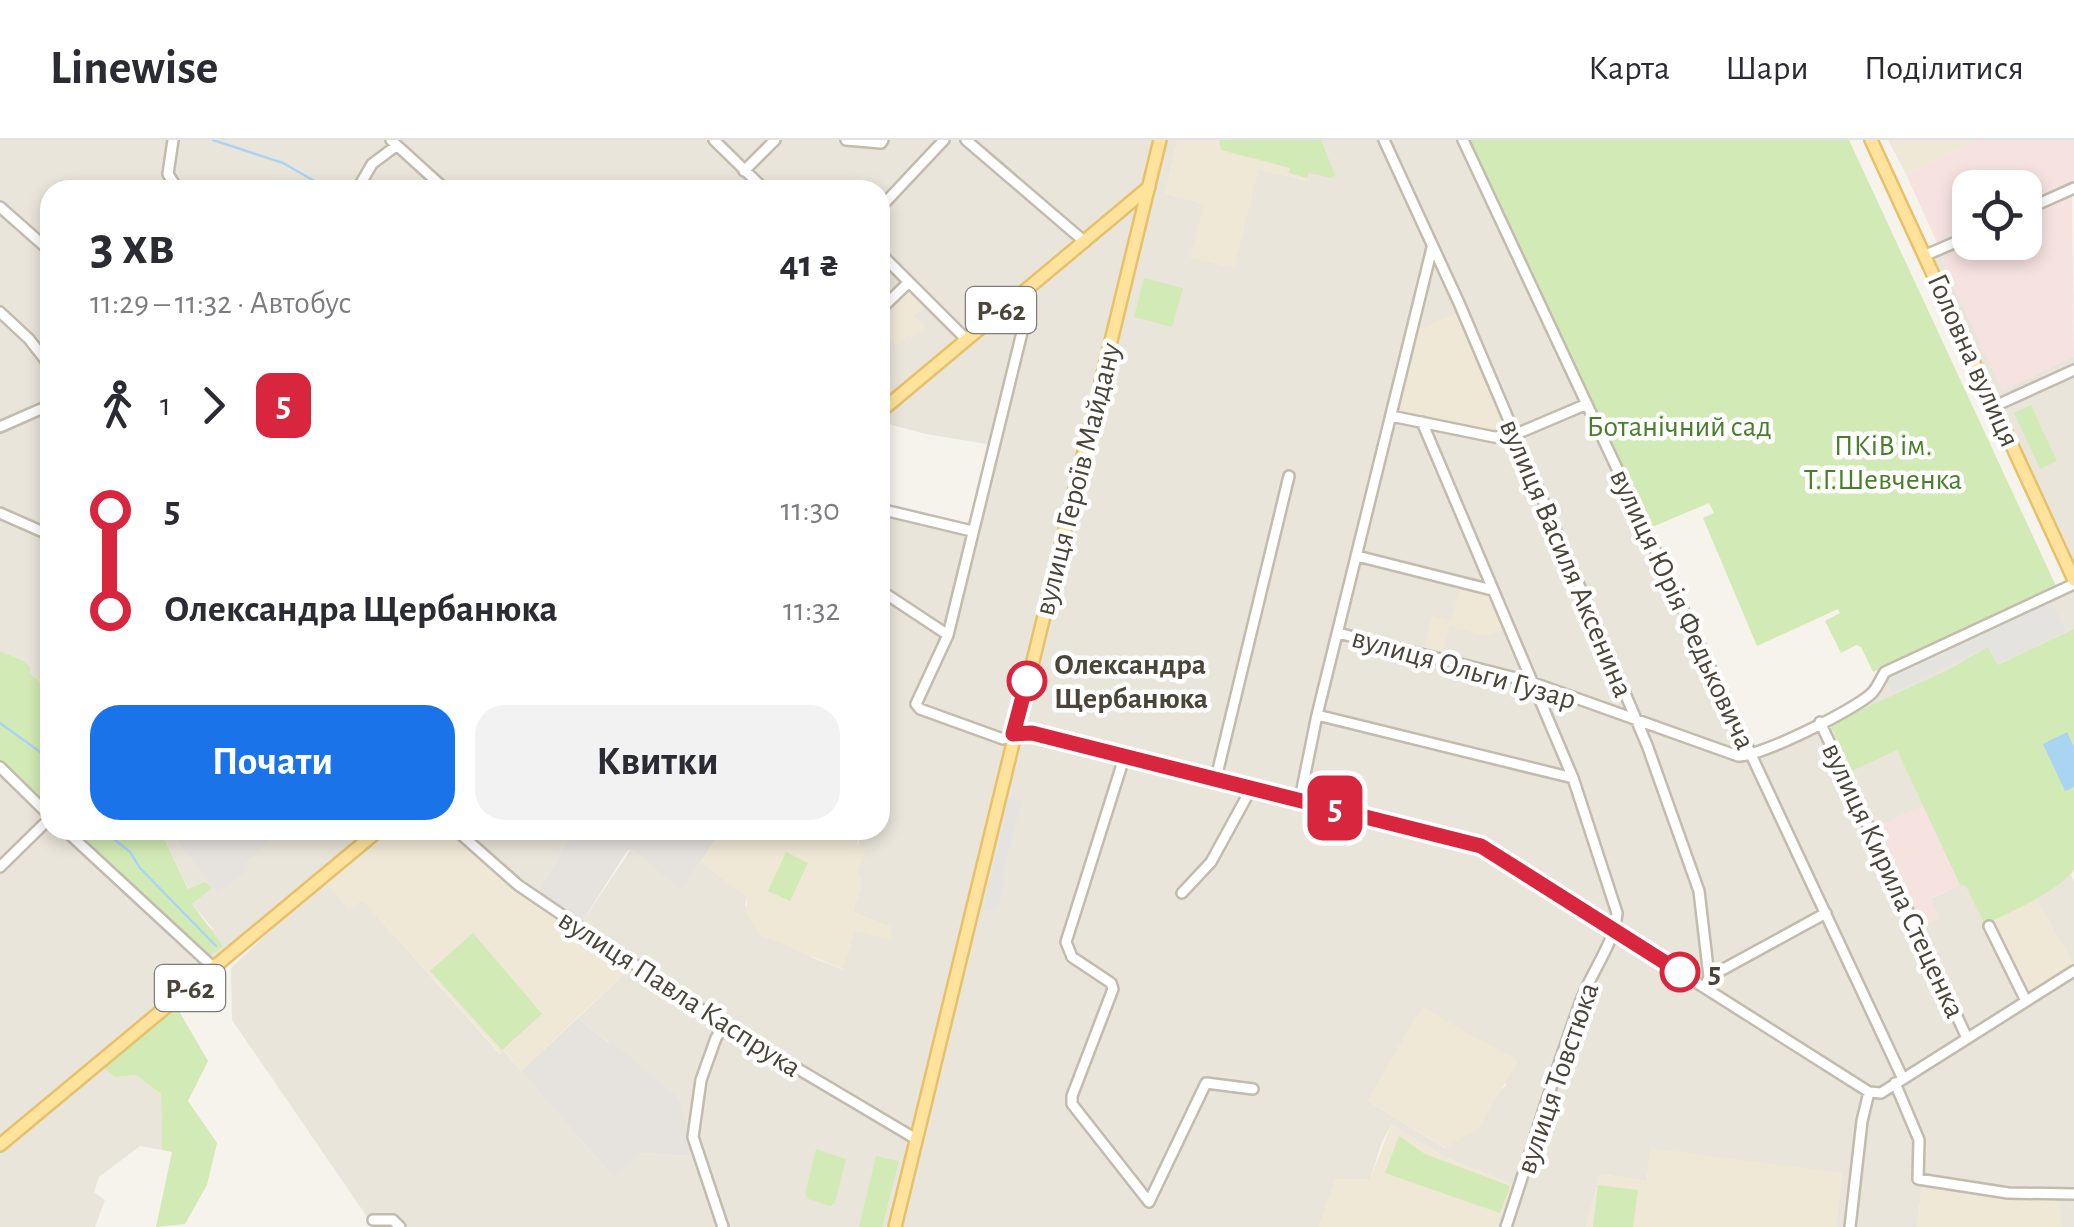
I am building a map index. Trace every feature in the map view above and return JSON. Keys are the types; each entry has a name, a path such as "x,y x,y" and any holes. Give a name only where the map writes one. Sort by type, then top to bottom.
{"main road":[{"name":"вулиця Героїв Майдану","path":"895,1227 1160,140"},
{"name":"Головна вулиця","path":"1872,140 2074,582"},
{"name":"Р-62","path":"890,403 1149,187"},
{"name":"Р-62","path":"0,1144 367,840"}],"street":[{"path":"172,180 168,174 174,140"},
{"path":"714,140 753,180"},
{"path":"744,171 774,140"},
{"path":"846,140 884,140"},
{"path":"890,197 944,140"},
{"path":"966,140 1085,242"},
{"name":"вулиця Василя Аксенина","path":"1384,140 1638,720 1699,891 1709,976"},
{"name":"вулиця Юрія Федьковича","path":"1463,140 1826,913 1899,1081 1919,1140 1918,1180 2008,1193 2074,1194"},
{"path":"363,180 393,143 435,180"},
{"path":"2042,202 2074,188"},
{"path":"0,207 40,242"},
{"path":"1926,256 1952,244"},
{"path":"1300,799 1432,248"},
{"path":"890,263 966,338"},
{"path":"890,300 909,282"},
{"path":"1029,288 1026,316 948,636 916,704 920,709 1004,740 1013,734 1032,733 1481,846 1869,1092 1881,1093 2074,972"},
{"path":"0,312 40,354"},
{"path":"1995,406 2074,370"},
{"path":"1391,416 1481,436 1514,434 1587,404"},
{"path":"0,427 40,410"},
{"path":"1422,422 1572,778 1616,912 1615,931"},
{"path":"1216,778 1288,476"},
{"path":"890,511 972,531"},
{"path":"0,512 40,530"},
{"path":"1357,556 1492,590"},
{"path":"1751,757 1872,693 1885,672 2074,582"},
{"path":"890,597 948,636"},
{"name":"вулиця Ольги Гузар","path":"1338,633 1531,682 1738,756 1751,757"},
{"path":"1317,716 1572,778"},
{"name":"вулиця Кирила Стеценка","path":"1820,722 1967,1038"},
{"path":"1124,758 1066,942 1072,957 1111,983 1112,989 1072,1104 1150,1202 1206,1082 1252,1089"},
{"path":"0,767 40,807"},
{"path":"1182,893 1211,862 1252,786"},
{"path":"0,867 40,827"},
{"path":"76,840 214,968"},
{"name":"вулиця Павла Каспрука","path":"467,840 518,885 724,1024 916,1139"},
{"path":"1704,987 1709,976 1826,913"},
{"path":"1989,926 2026,1001"},
{"name":"вулиця Товстюка","path":"1506,1227 1580,1004 1615,931"},
{"path":"722,1227 694,1138 701,1080 724,1024"},
{"path":"1850,1227 1869,1092"},
{"path":"373,1220 393,1220 400,1227"}],"shaded area":[{"path":"0,140 1178,140 1165,193 1204,204 1234,267 1258,169 1305,180 1321,140 1463,140 1752,757 1872,693 1885,673 2074,585 2074,1227 2062,1227 2059,1201 2003,1199 1922,1188 1917,1227 1836,1227 1842,1174 1650,1149 1647,1181 1600,1174 1586,1227 1497,1227 1511,1184 1445,1157 1391,1125 1370,1179 1335,1180 1319,1227 896,1227 916,1139 904,1135 909,1148 890,1227 374,1227 232,1020 231,968 324,880 171,996 115,1077 136,1075 161,1094 162,1150 140,1146 99,1177 94,1192 105,1200 95,1227 0,1227 0,761 40,799 40,840 84,840 215,931 192,904 211,887 189,890 165,840 177,840 218,892 248,868 244,863 270,840 376,840 348,908 363,900 500,1054 504,1051 612,1176 641,1153 689,1156 678,1097 578,1018 631,967 580,925 631,849 682,889 701,862 747,897 745,906 813,958 842,969 855,930 889,937 890,927 853,912 862,881 857,874 859,840 890,840 890,511 971,530 992,445 890,425 890,339 896,345 913,316 909,291 890,308 890,180 40,180 40,682 29,673 24,661 0,651","holes":["1922,805 1960,885 1930,899","2035,898 2073,963 2025,989 1993,920","1414,1021 1506,1085 1445,1148 1368,1101"]},
{"path":"1178,140 1321,140 1306,180 1258,169 1234,268 1190,258 1204,204 1165,193"},
{"path":"1888,140 1978,140 1906,174"},
{"path":"1978,140 2074,140 2074,182 2042,197 2042,170 1952,170 1952,238 1938,245 1906,174"},
{"path":"2072,195 2074,356 2002,390 1941,260 1952,254 1952,260 2042,260 2042,210"},
{"path":"1952,244 1952,260 1974,260 2002,390 2074,356 2074,579 1927,255"},
{"path":"909,291 924,306 914,316 925,327 896,345 890,339 890,308"},
{"path":"1461,311 1514,435 1494,437 1391,415 1411,333"},
{"path":"1460,588 1488,595 1503,630 1484,636 1450,626 1443,654 1424,649 1432,616 1451,621"},
{"path":"2052,602 2066,631 1997,664 1988,646 1893,693 1887,681"},
{"path":"1009,797 1022,800 998,908 990,910 984,908"},
{"path":"1923,805 1960,885 1931,898 1939,918 1922,927 1875,827"},
{"path":"177,840 271,840 245,863 249,869 218,893"},
{"path":"369,840 470,840 518,885 634,964 521,1071 505,1051 501,1054 363,900 348,909 324,880"},
{"path":"471,840 569,840 535,896"},
{"path":"569,840 715,840 682,890 631,849 627,851 580,925 535,896"},
{"path":"715,840 858,840 857,844 866,848 857,874 862,881 853,912 890,927 892,941 856,930 843,969 760,935 747,914 747,897 701,862"},
{"path":"2035,898 2073,963 2029,991 1993,921"},
{"path":"1422,1007 1518,1061 1479,1127 1446,1148 1368,1101"},
{"path":"578,1018 678,1097 691,1138 690,1156 641,1153 613,1177 521,1071"},
{"path":"1391,1125 1445,1157 1512,1184 1497,1227 1319,1227 1335,1179 1370,1179"},
{"path":"1650,1148 1842,1173 1836,1227 1586,1227 1600,1174 1647,1181"},
{"path":"1922,1187 2003,1199 2060,1201 2062,1227 1917,1227"}],"green space":[{"path":"1219,140 1321,140 1335,175 1331,178 1309,173 1307,178 1289,173 1290,168 1221,150"},
{"name":"ПКіВ ім. Т.Г.Шевченка","path":"1469,140 1849,140 2056,586 1873,672 1861,647 1856,645 1841,653 1825,621 1840,613 1838,609 1757,646 1703,518 1714,513 1709,503 1650,528"},
{"path":"1144,278 1183,288 1172,327 1134,317"},
{"path":"2031,405 2057,461 2040,469 2014,413"},
{"path":"2074,629 2074,869 2046,893 1985,925 1966,886 1960,885 1897,750 1852,771 1830,724 1948,670 1988,647 1998,665"},
{"path":"0,651 24,661 31,668 29,673 40,682 40,799 0,761"},
{"path":"81,840 165,840 188,889 205,882 212,888 192,904 223,946 209,957"},
{"path":"786,852 808,863 790,901 768,891"},
{"path":"473,933 542,1014 502,1050 430,971"},
{"path":"175,1004 208,1061 188,1101 217,1143 207,1185 185,1224 156,1227 172,1152 162,1150 161,1094 136,1075 115,1077 101,1066"},
{"path":"1399,1136 1425,1154 1510,1186 1500,1213 1385,1173"},
{"path":"816,1149 846,1159 835,1203 830,1206 808,1199 805,1194"},
{"path":"876,1156 899,1161 882,1227 859,1227"},
{"path":"1598,1185 1638,1190 1633,1227 1593,1227"}],"water":[{"path":"2067,732 2074,747 2074,787 2065,791 2043,744"}],"waterway":[{"path":"213,140 283,163 313,180"},
{"path":"0,723 40,752"},
{"path":"115,840 216,946"}],"bus line":[{"name":"5","path":"1027,681 1013,734 1032,733 1481,846 1680,972"}],"place":[{"name":"Олександра Щербанюка","path":"1027,681"},
{"name":"5","path":"1680,972"}],"park label":[{"name":"Ботанічний сад","path":"1679,426"}]}
